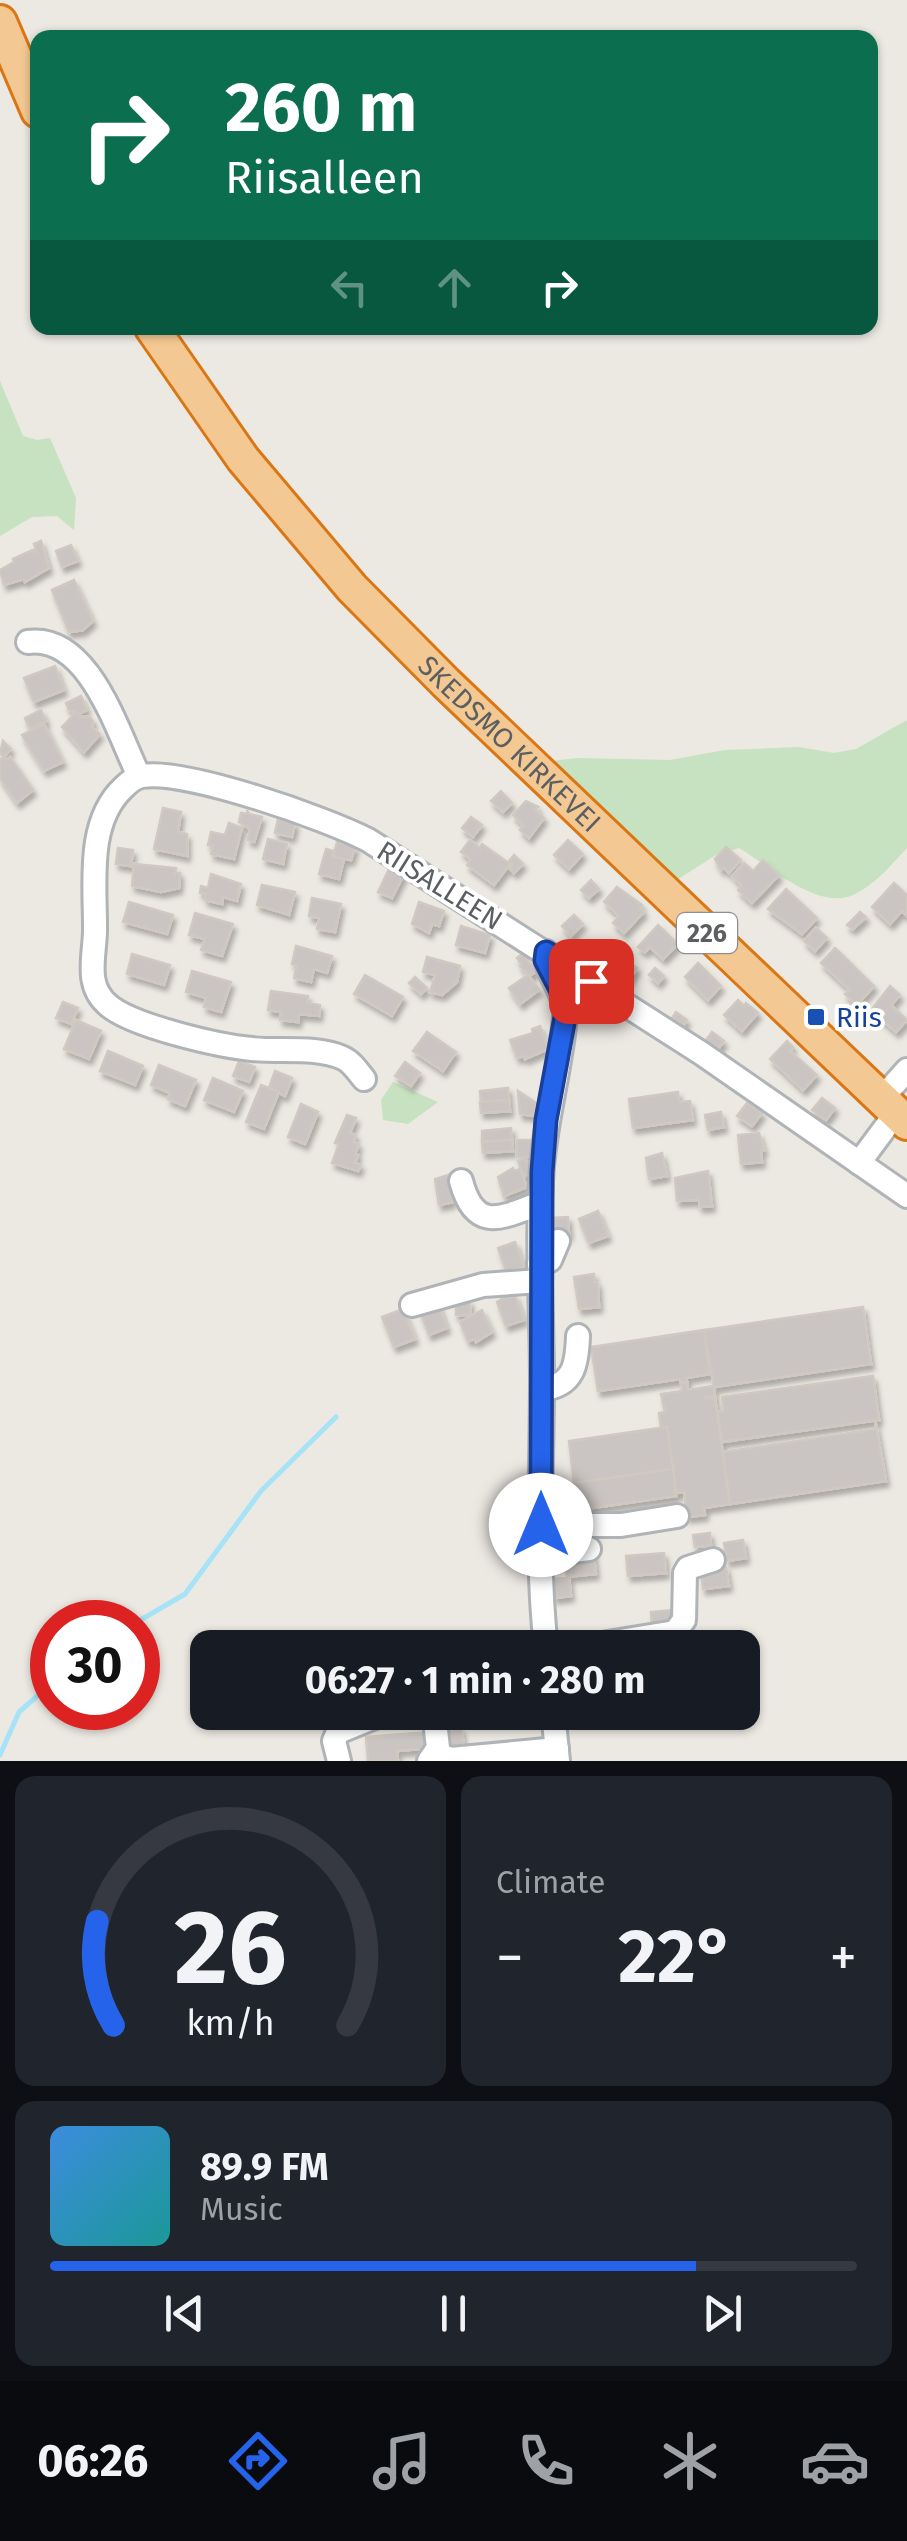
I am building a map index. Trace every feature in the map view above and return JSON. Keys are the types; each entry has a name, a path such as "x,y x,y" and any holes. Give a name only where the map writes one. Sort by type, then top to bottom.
{"highway":[{"path":"0,22 30,92"},
{"name":"SKEDSMO KIRKEVEI","path":"157,335 243,459 352,588 446,683 895,1112"}],"street":[{"path":"28,642 44,640 76,658 88,673 139,776 118,793 108,808 93,872 96,928 92,978 106,1003 124,1016 203,1040 344,1058 364,1080"},
{"name":"RIISALLEEN","path":"139,776 182,778 339,826 394,854 701,1053 907,1196"},
{"path":"545,1630 540,1555 540,1203 546,1120 566,1012 560,989 545,960 546,952"},
{"path":"859,1163 895,1112 907,1070"},
{"path":"461,1182 474,1212 492,1218 540,1203"},
{"path":"412,1306 540,1272 558,1242"},
{"path":"542,1389 556,1387 571,1377 578,1336"},
{"path":"541,1525 622,1525 678,1516"},
{"path":"540,1555 590,1549"},
{"path":"676,1630 684,1620 688,1568 713,1560"},
{"path":"339,1761 334,1741 343,1730"},
{"path":"434,1730 433,1758 452,1759 557,1755 555,1730"}],"green space":[{"path":"0,381 23,436 50,438 76,498 74,530 57,516 32,517 0,536"},
{"path":"907,720 907,848 868,886 839,898 809,892 739,848 716,855 669,885 531,778 517,774 543,762 577,758 670,760 725,750 799,747 834,753 856,749"},
{"path":"393,1082 438,1102 408,1124 383,1120 381,1100"}],"building":[{"path":"41,541 49,568 25,582 24,579 4,585 0,570 13,559 33,550 37,552 34,544"},
{"path":"71,545 78,561 62,567 56,551"},
{"path":"74,580 93,621 83,630 69,632 52,590"},
{"path":"55,666 64,690 34,702 24,678"},
{"path":"81,696 87,710 79,714 69,710 66,703"},
{"path":"41,710 46,721 30,729 25,718"},
{"path":"75,713 90,717 92,727 100,734 84,752 62,727"},
{"path":"44,724 63,762 44,771 22,735"},
{"path":"3,741 11,749 4,757 0,753"},
{"path":"10,757 33,790 17,803 0,778 0,760"},
{"path":"501,791 512,803 503,812 491,801"},
{"path":"526,801 538,807 535,809 544,818 529,838 513,815"},
{"path":"163,808 181,812 178,832 187,834 187,856 154,849"},
{"path":"247,810 262,817 254,842 248,840 250,829 239,822 241,813 248,814"},
{"path":"471,817 482,825 473,837 462,828"},
{"path":"278,819 295,823 292,837 275,833"},
{"path":"229,823 242,828 234,859 211,854 213,846 208,845 211,832 225,835"},
{"path":"268,839 287,844 283,864 263,859"},
{"path":"470,840 510,864 494,885 467,865 471,859 461,852"},
{"path":"568,840 583,854 569,869 554,855"},
{"path":"337,842 355,847 351,860 333,857"},
{"path":"726,847 741,860 729,873 721,870 715,859"},
{"path":"118,848 133,850 131,866 116,864"},
{"path":"326,849 334,851 332,856 344,859 339,879 319,874"},
{"path":"514,855 523,864 514,873 509,861"},
{"path":"763,860 779,875 752,903 738,890 742,885 732,876 744,863 753,871"},
{"path":"134,864 176,868 175,873 180,873 179,888 161,892 132,886"},
{"path":"390,867 404,874 392,898 378,892"},
{"path":"211,874 241,884 237,901 223,897 222,904 205,900 201,886 208,888"},
{"path":"591,880 599,889 589,898 581,890"},
{"path":"894,883 907,895 907,916 902,911 890,924 872,907"},
{"path":"262,885 295,892 289,915 257,905"},
{"path":"617,887 642,905 644,912 624,933 613,923 619,916 604,902"},
{"path":"786,889 817,918 802,934 768,909"},
{"path":"312,898 341,904 335,932 317,929 319,918 309,916"},
{"path":"129,902 173,915 167,934 123,922"},
{"path":"419,902 444,911 439,926 432,924 429,933 412,924"},
{"path":"860,912 866,917 853,929 847,925"},
{"path":"195,913 233,924 222,956 201,950 205,939 189,935"},
{"path":"574,915 583,924 571,936 562,926"},
{"path":"658,925 678,944 663,959 650,947 645,952 638,947"},
{"path":"461,926 490,935 485,953 456,945"},
{"path":"816,928 827,938 815,951 804,941"},
{"path":"296,946 332,956 327,973 314,969 311,982 294,978"},
{"path":"835,948 874,986 857,1005 845,994 850,990 821,963"},
{"path":"132,954 170,965 164,985 127,974"},
{"path":"522,954 537,971 529,976 517,958"},
{"path":"427,957 460,966 457,982 442,995 430,992 435,975 423,972"},
{"path":"623,959 637,968 629,981 615,972"},
{"path":"698,963 721,986 708,1000 685,977"},
{"path":"655,968 664,976 658,983 649,975"},
{"path":"192,971 231,982 221,1012 204,1007 206,998 186,992"},
{"path":"365,975 403,997 392,1016 354,994"},
{"path":"528,975 539,990 520,1004 509,988"},
{"path":"415,977 427,988 421,994 409,983"},
{"path":"890,986 900,995 891,1005 907,1020 896,1032 871,1010"},
{"path":"271,991 308,996 307,1003 320,1005 319,1016 299,1014 298,1022 280,1020 281,1012 268,1010"},
{"path":"738,1000 758,1013 742,1031 724,1015"},
{"path":"63,1002 78,1008 71,1024 56,1018"},
{"path":"676,1012 687,1020 683,1026 672,1018"},
{"path":"76,1020 101,1031 89,1059 64,1049"},
{"path":"540,1026 548,1049 525,1059 517,1058 510,1040 533,1033 532,1029"},
{"path":"427,1032 456,1052 443,1071 413,1051"},
{"path":"712,1032 724,1041 718,1049 706,1040"},
{"path":"787,1041 793,1047 790,1051 817,1075 803,1090 770,1059"},
{"path":"108,1051 143,1066 135,1085 100,1071"},
{"path":"239,1061 255,1067 249,1082 233,1076"},
{"path":"405,1062 420,1073 411,1086 395,1076"},
{"path":"159,1065 196,1080 185,1106 168,1099 170,1093 151,1085"},
{"path":"275,1071 292,1078 285,1096 269,1088"},
{"path":"213,1078 243,1091 234,1112 204,1100"},
{"path":"261,1085 279,1092 264,1129 246,1122"},
{"path":"508,1088 509,1100 481,1102 480,1091"},
{"path":"518,1091 536,1103 535,1116 520,1114"},
{"path":"678,1092 679,1102 690,1101 693,1120 633,1128 629,1099"},
{"path":"822,1098 835,1108 826,1120 812,1110"},
{"path":"509,1100 510,1111 481,1113 480,1102"},
{"path":"747,1103 762,1113 752,1126 737,1116"},
{"path":"301,1104 318,1112 305,1144 288,1137"},
{"path":"721,1112 724,1127 708,1130 705,1115"},
{"path":"347,1115 356,1118 350,1133 356,1135 353,1142 359,1144 355,1154 355,1163 361,1165 358,1171 332,1163 339,1144 335,1143"},
{"path":"511,1128 512,1140 482,1142 482,1131"},
{"path":"759,1133 764,1150 762,1162 741,1164 738,1135"},
{"path":"512,1140 513,1151 483,1153 482,1142"},
{"path":"517,1140 532,1140 531,1157 517,1157"},
{"path":"662,1153 667,1176 649,1179 646,1158"},
{"path":"525,1158 527,1162 533,1161 533,1169 524,1177 518,1161"},
{"path":"513,1168 520,1169 527,1187 504,1196 498,1177"},
{"path":"708,1171 712,1206 700,1207 699,1200 677,1201 675,1178"},
{"path":"451,1174 456,1195 451,1196 453,1202 439,1205 435,1179"},
{"path":"598,1211 608,1236 589,1243 579,1219"},
{"path":"568,1217 569,1235 553,1235 552,1218"},
{"path":"515,1242 524,1267 507,1273 498,1248"},
{"path":"594,1274 599,1307 579,1309 574,1277"},
{"path":"509,1294 515,1295 524,1320 506,1326 497,1302"},
{"path":"456,1301 470,1301 470,1315 456,1315"},
{"path":"438,1304 447,1328 429,1335 420,1311"},
{"path":"863,1307 871,1364 714,1387 704,1330"},
{"path":"403,1309 415,1339 394,1347 382,1317"},
{"path":"482,1310 492,1332 476,1342 468,1341 460,1322"},
{"path":"704,1330 710,1374 686,1378 687,1382 681,1383 680,1379 598,1391 591,1347"},
{"path":"873,1376 879,1420 722,1442 717,1412 724,1411 722,1397"},
{"path":"687,1382 688,1390 713,1386 715,1396 704,1398 715,1398 730,1504 704,1508 705,1515 687,1517 684,1492 676,1493 667,1427 661,1428 659,1413 665,1412 661,1394 682,1391 681,1383"},
{"path":"667,1427 673,1469 574,1483 569,1441"},
{"path":"877,1429 886,1481 730,1504 723,1452"},
{"path":"673,1469 676,1496 578,1510 574,1483"},
{"path":"710,1533 711,1546 695,1547 693,1535"},
{"path":"743,1540 746,1558 727,1561 724,1543"},
{"path":"593,1551 596,1574 567,1577 565,1557"},
{"path":"664,1553 666,1573 628,1576 626,1556"},
{"path":"726,1567 729,1586 703,1589 701,1571"},
{"path":"569,1578 571,1596 554,1598 552,1579"},
{"path":"671,1610 672,1626 652,1627 651,1612"},
{"path":"461,1730 464,1745 449,1748 442,1731"},
{"path":"430,1732 431,1748 397,1751 398,1761 368,1761 366,1737"}],"waterway":[{"path":"160,1609 185,1594 261,1491 336,1417"},
{"path":"0,1755 19,1712 30,1702"}],"place":[{"name":"Riis","path":"816,1017"}],"route":[{"path":"541,1525 542,1172 546,1120 566,1012 560,989 545,960 546,952 591,981"}]}
